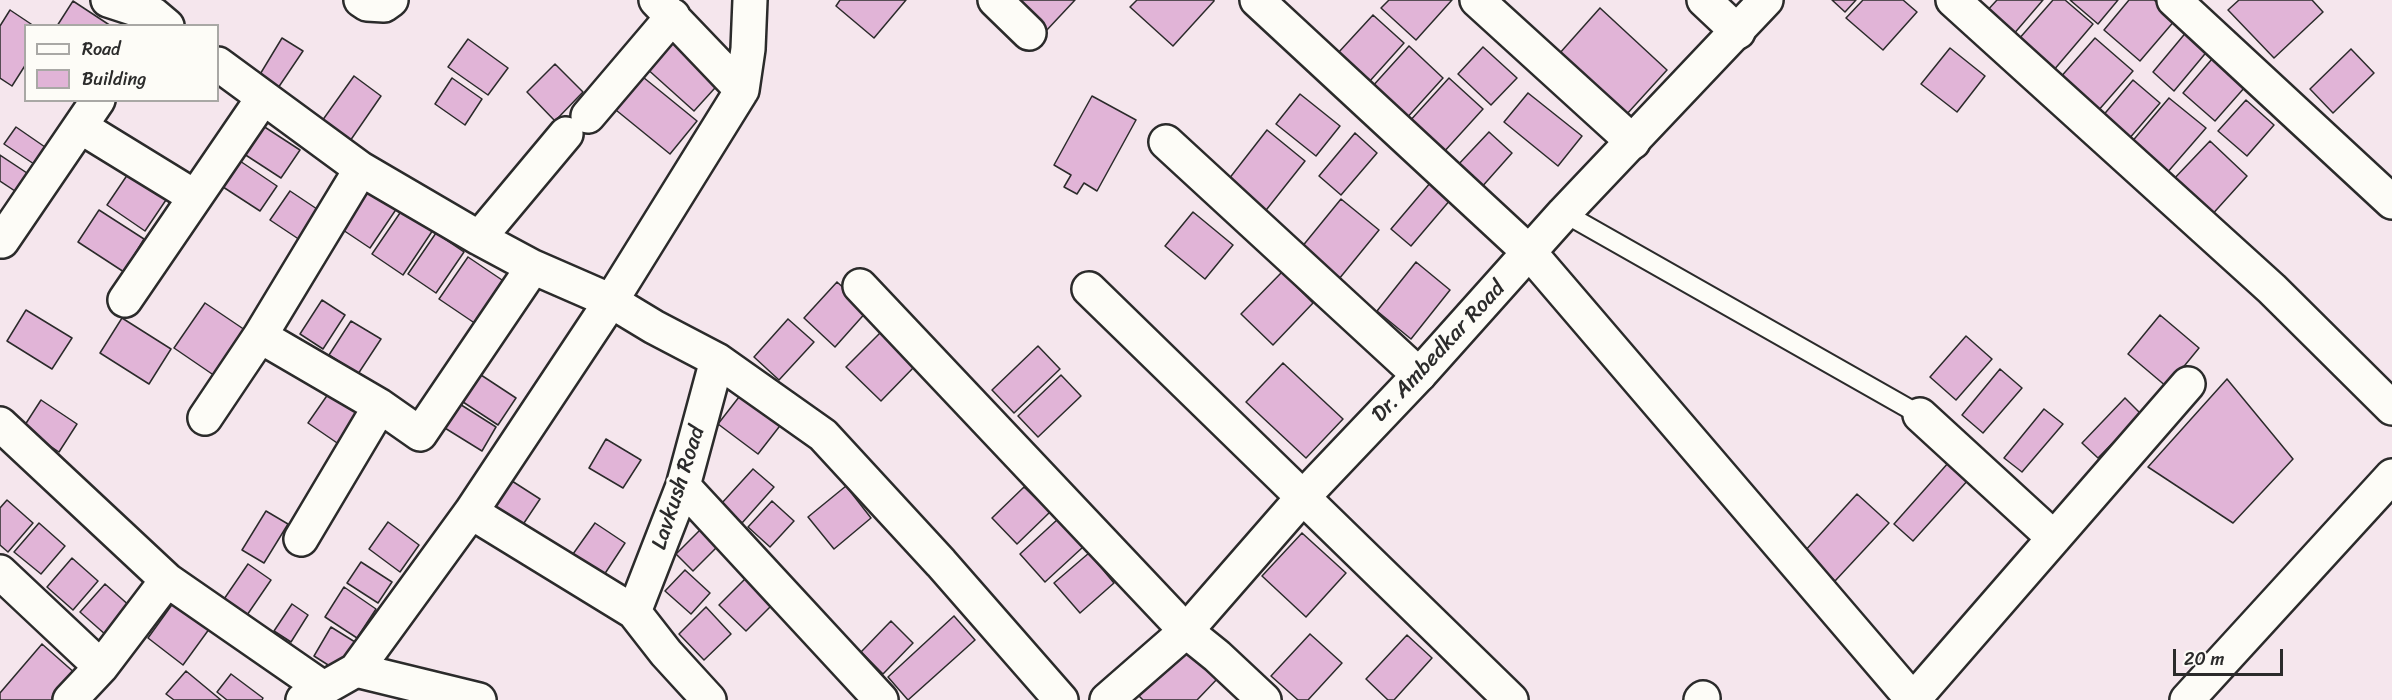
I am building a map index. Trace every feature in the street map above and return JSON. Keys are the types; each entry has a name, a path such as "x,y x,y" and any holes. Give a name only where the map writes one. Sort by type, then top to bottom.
{"street":[{"path":"108,0 158,16"},
{"path":"362,0 367,3 384,5 391,0"},
{"path":"0,424 167,580 313,694 356,670 471,512 611,301 742,90 748,49 750,0"},
{"path":"995,0 1029,33"},
{"path":"1257,0 1530,253 1913,700 2188,384"},
{"path":"1478,0 1632,142"},
{"path":"1704,0 1738,32"},
{"name":"Dr. Ambedkar Road","path":"1107,700 1186,631 1303,497 1419,375 1564,213 1766,0"},
{"path":"1953,0 2389,398"},
{"path":"2175,0 2392,202"},
{"path":"478,238 577,125 665,8 742,90"},
{"path":"219,65 361,169 478,238 533,267 611,301 654,327 717,360 823,435 941,563 1061,700"},
{"path":"125,300 263,98"},
{"path":"2,241 90,113 195,197"},
{"path":"1166,142 1419,375"},
{"path":"206,418 260,336 361,169"},
{"path":"260,336 380,406 420,434 533,267"},
{"path":"860,286 1186,631 1217,656 1264,700"},
{"path":"1089,289 1511,700"},
{"name":"Lavkush Road","path":"634,612 683,486 717,360"},
{"path":"301,539 380,406"},
{"path":"1920,415 2054,538"},
{"path":"2187,700 2392,476"},
{"path":"683,486 881,700"},
{"path":"471,512 634,612 666,653 709,700"},
{"path":"0,572 101,666"},
{"path":"70,700 101,666 167,580"},
{"path":"356,670 480,700"}],"lane":[{"path":"1564,213 1920,415"}],"building":[{"path":"840,0 906,0 874,38 836,6"},
{"path":"1011,0 1075,0 1045,32"},
{"path":"1137,0 1214,1 1173,46 1130,7"},
{"path":"1389,0 1452,0 1416,40 1381,8"},
{"path":"1832,0 1856,0 1845,12"},
{"path":"1863,0 1903,0 1917,12 1883,50 1846,18"},
{"path":"1997,0 2043,0 2012,36 1985,13"},
{"path":"2053,0 2065,0 2093,24 2053,71 2018,40"},
{"path":"2070,0 2118,0 2098,24"},
{"path":"2129,0 2154,0 2176,19 2140,61 2104,30"},
{"path":"2239,0 2312,0 2323,12 2274,58 2228,10"},
{"path":"73,1 108,24 58,24"},
{"path":"1600,8 1667,70 1626,115 1559,54"},
{"path":"10,10 31,24 24,24 24,67 12,86 0,78 0,26"},
{"path":"1373,15 1404,43 1369,82 1338,53"},
{"path":"2188,30 2209,49 2174,91 2153,72"},
{"path":"675,34 724,78 694,111 645,67"},
{"path":"282,38 303,51 278,88 259,76"},
{"path":"2095,38 2133,71 2097,112 2059,79"},
{"path":"468,39 508,68 488,95 448,67"},
{"path":"1409,46 1443,78 1405,120 1371,88"},
{"path":"1483,47 1517,78 1491,105 1458,74"},
{"path":"1950,48 1985,76 1957,112 1921,84"},
{"path":"2351,49 2374,73 2333,113 2310,89"},
{"path":"2212,59 2245,87 2215,121 2183,93"},
{"path":"555,64 583,92 555,121 527,92"},
{"path":"638,73 697,121 670,154 611,106"},
{"path":"354,76 381,96 350,141 322,121"},
{"path":"452,78 482,99 465,125 435,104"},
{"path":"1449,78 1483,109 1442,154 1408,123"},
{"path":"2133,80 2160,103 2128,140 2101,118"},
{"path":"1528,93 1582,136 1558,166 1504,122"},
{"path":"1300,94 1340,126 1316,156 1276,124"},
{"path":"1092,96 1136,120 1097,191 1084,183 1077,194 1064,187 1071,175 1054,165"},
{"path":"2169,98 2206,128 2166,174 2130,144"},
{"path":"2246,100 2274,125 2247,156 2218,131"},
{"path":"260,124 300,150 281,178 241,152"},
{"path":"16,127 45,147 34,164 4,144"},
{"path":"1267,130 1305,161 1263,214 1225,184"},
{"path":"1489,132 1512,153 1480,189 1456,167"},
{"path":"1355,133 1377,153 1341,195 1319,176"},
{"path":"2210,141 2247,176 2209,218 2171,182"},
{"path":"0,155 30,175 18,193 0,181"},
{"path":"237,159 277,186 260,211 220,185"},
{"path":"130,171 168,197 145,231 107,205"},
{"path":"1431,182 1451,199 1411,246 1391,229"},
{"path":"366,188 397,208 370,248 340,228"},
{"path":"290,191 320,211 300,240 270,220"},
{"path":"1341,199 1379,230 1339,279 1301,248"},
{"path":"99,210 144,239 124,272 78,242"},
{"path":"402,210 433,230 403,275 372,254"},
{"path":"1193,212 1233,245 1205,279 1165,246"},
{"path":"436,233 464,252 436,293 408,274"},
{"path":"468,257 505,282 476,324 439,299"},
{"path":"1416,262 1450,290 1411,339 1377,311"},
{"path":"1282,272 1313,303 1273,345 1241,314"},
{"path":"837,282 868,310 835,347 804,318"},
{"path":"322,300 345,315 323,349 300,334"},
{"path":"205,303 245,330 215,376 174,348"},
{"path":"26,310 72,338 52,369 7,341"},
{"path":"2160,315 2199,348 2167,387 2128,354"},
{"path":"122,318 171,349 149,384 100,353"},
{"path":"788,319 814,342 779,380 754,357"},
{"path":"351,321 381,339 358,374 329,355"},
{"path":"881,332 915,366 881,401 846,367"},
{"path":"1966,336 1992,359 1956,400 1930,377"},
{"path":"1038,346 1060,369 1014,413 992,390"},
{"path":"1283,363 1343,419 1306,458 1246,402"},
{"path":"2000,369 2022,388 1983,433 1962,415"},
{"path":"478,373 516,398 498,425 460,400"},
{"path":"1061,375 1081,396 1038,437 1018,416"},
{"path":"2227,379 2293,459 2233,523 2148,467"},
{"path":"333,387 368,410 343,447 308,423"},
{"path":"746,388 786,418 758,454 718,424"},
{"path":"2125,398 2141,414 2098,458 2082,443"},
{"path":"41,400 77,424 59,452 23,428"},
{"path":"455,401 496,427 482,451 440,425"},
{"path":"2044,409 2063,424 2022,472 2004,458"},
{"path":"606,439 641,460 623,488 589,468"},
{"path":"1949,462 1969,479 1913,541 1894,524"},
{"path":"753,469 774,487 742,523 721,504"},
{"path":"512,481 540,499 522,526 494,507"},
{"path":"846,486 871,518 834,549 808,517"},
{"path":"1024,487 1050,512 1017,544 992,518"},
{"path":"1857,494 1889,523 1835,581 1804,552"},
{"path":"7,500 33,523 8,552 0,545 0,508"},
{"path":"772,501 794,521 770,547 748,527"},
{"path":"266,511 288,524 264,563 242,550"},
{"path":"1058,519 1083,547 1045,582 1020,554"},
{"path":"388,522 419,545 400,572 369,549"},
{"path":"39,523 65,546 41,574 14,552"},
{"path":"595,523 625,543 604,575 573,554"},
{"path":"705,525 722,542 693,571 676,554"},
{"path":"1302,533 1346,573 1306,617 1262,576"},
{"path":"1089,553 1114,583 1080,613 1054,583"},
{"path":"72,558 98,581 73,610 47,587"},
{"path":"361,562 392,582 378,603 347,583"},
{"path":"248,564 271,580 245,618 222,602"},
{"path":"685,570 710,593 691,614 665,591"},
{"path":"751,573 778,599 746,631 719,605"},
{"path":"105,584 131,607 106,635 80,612"},
{"path":"344,587 376,609 357,638 325,617"},
{"path":"179,595 215,621 183,665 148,638"},
{"path":"292,604 308,615 291,642 274,631"},
{"path":"706,607 731,634 704,660 679,634"},
{"path":"954,616 975,640 908,700 888,677"},
{"path":"891,621 913,643 883,674 861,652"},
{"path":"331,627 355,642 336,670 314,656"},
{"path":"1310,634 1342,663 1308,700 1298,700 1271,676"},
{"path":"1407,635 1432,658 1394,700 1388,700 1366,679"},
{"path":"1183,640 1220,676 1197,700 1143,700 1134,691"},
{"path":"42,644 76,674 54,700 0,700 0,693"},
{"path":"186,671 221,700 174,700 166,694"},
{"path":"231,674 263,698 262,700 227,700 217,692"}]}
